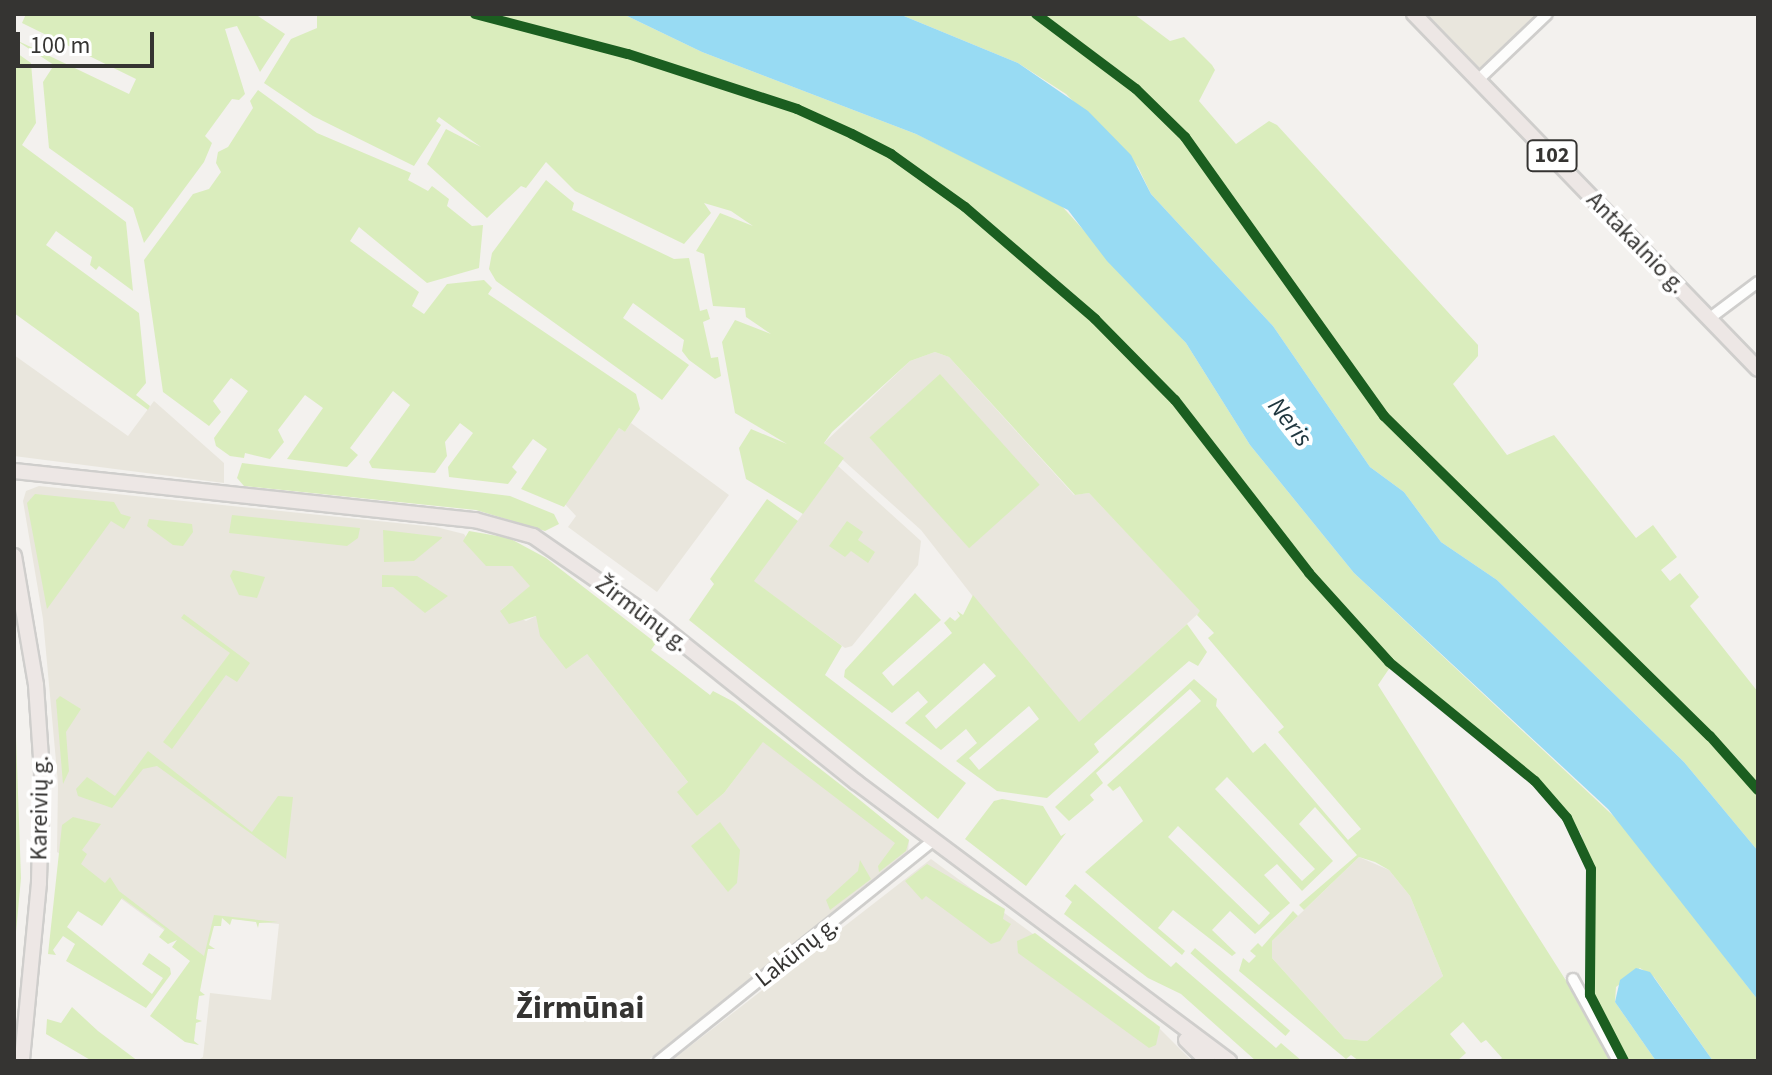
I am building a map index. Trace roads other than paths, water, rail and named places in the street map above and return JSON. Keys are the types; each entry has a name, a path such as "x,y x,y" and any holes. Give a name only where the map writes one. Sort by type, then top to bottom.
{"main road":[{"name":"Antakalnio g.","path":"1414,14 1758,369"},
{"name":"Žirmūnų g.","path":"14,471 475,520 522,531 551,546 650,617 1163,1016 1229,1061"},
{"name":"Kareivių g.","path":"14,556 36,685 42,773 39,883 22,1061"},
{"name":"Žirmūnų g.","path":"1163,1016 1208,1061"}],"street":[{"path":"1478,80 1547,14"},
{"path":"1710,318 1758,282"},
{"name":"Lakūnų g.","path":"659,1061 934,840"},
{"path":"1573,979 1618,1061"}],"water":[{"name":"Neris","path":"623,14 899,14 1018,63 1088,111 1131,155 1151,194 1273,326 1370,467 1404,492 1441,542 1497,580 1684,762 1758,851 1758,1000 1608,809 1354,573 1250,445 1186,343 1107,261 1068,210 916,134 702,52"},
{"path":"1636,968 1650,972 1713,1061 1656,1061 1615,1002 1620,980"}],"district":[{"name":"Žirmūnai","path":"580,1008"}]}
